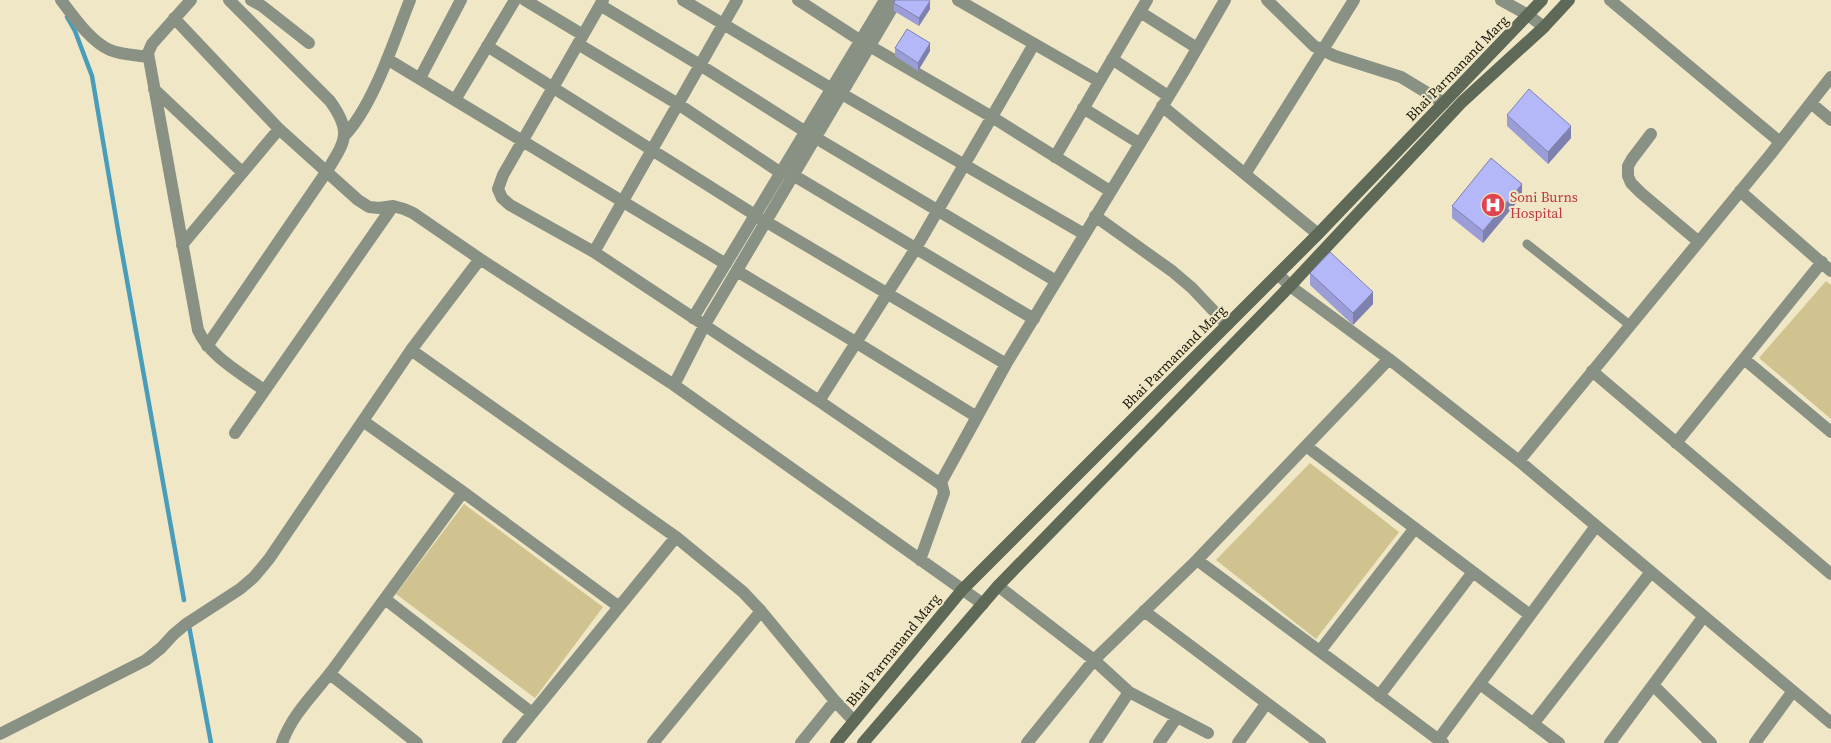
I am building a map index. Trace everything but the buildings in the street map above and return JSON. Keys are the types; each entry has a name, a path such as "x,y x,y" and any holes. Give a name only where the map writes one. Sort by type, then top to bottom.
{"street":[{"path":"61,0 75,19 100,44 110,50 124,54 148,57"},
{"path":"191,0 152,44 148,57 182,245 198,330 207,346 264,390"},
{"path":"207,346 327,172 343,145 345,135 344,124 330,101 229,0"},
{"path":"251,0 262,6 309,43"},
{"path":"345,135 354,125 387,58 410,0"},
{"path":"420,78 461,0"},
{"path":"455,100 515,0"},
{"path":"525,0 580,39 787,174 1034,319"},
{"path":"683,0 1084,234"},
{"path":"594,252 737,0"},
{"path":"798,0 866,43 992,117 1110,191"},
{"path":"866,43 885,0"},
{"path":"698,322 737,271 761,218 866,43 897,0"},
{"path":"958,0 1099,81"},
{"path":"1055,157 1147,0"},
{"path":"940,484 1006,364 1225,0"},
{"path":"1267,0 1306,39 1323,51 1401,77 1444,103"},
{"path":"1245,174 1354,0"},
{"path":"1502,0 1544,27"},
{"name":"Bhai Parmanand Marg","path":"836,743 962,590 1318,234 1542,0"},
{"name":"Bhai Parmanand Marg","path":"869,741 998,586 1290,286 1462,102 1544,27 1569,0"},
{"path":"1610,0 1780,142"},
{"path":"920,560 944,493 944,489 940,484 819,401 594,252 510,206 502,198 498,189 503,175 602,3 811,135 1056,281"},
{"path":"1140,12 1197,48"},
{"path":"174,18 279,128 358,200 369,207 393,206 413,214 674,385 982,604"},
{"path":"819,401 939,210 1034,44"},
{"path":"487,46 761,218 1006,364"},
{"path":"387,58 726,264"},
{"path":"1112,59 1165,101 1245,174 1318,234"},
{"path":"1519,461 1631,326 1831,77"},
{"path":"154,89 242,172"},
{"path":"1811,103 1831,120"},
{"path":"1083,108 1139,143"},
{"path":"182,245 279,128"},
{"path":"1651,134 1628,166 1628,176 1631,183 1699,242"},
{"path":"1676,443 1744,360 1826,267 1740,191"},
{"path":"235,433 393,206"},
{"path":"1095,216 1172,270 1227,325"},
{"path":"674,385 698,322 726,264 761,218"},
{"path":"0,734 146,660 186,624 240,589 254,577 269,559 411,350 480,259"},
{"path":"737,271 857,342 977,418"},
{"path":"1278,274 1290,286 1389,359 1519,461 1831,722"},
{"path":"411,350 676,537 743,592 854,721"},
{"path":"1027,743 1094,660 1197,560 1389,359"},
{"path":"1744,360 1831,432"},
{"path":"1592,371 1829,569"},
{"path":"363,421 618,606"},
{"path":"1306,446 1530,615"},
{"path":"282,743 287,730 463,492"},
{"path":"1197,560 1441,741 1480,684 1596,526"},
{"path":"1320,652 1415,528"},
{"path":"508,743 676,537"},
{"path":"1379,696 1473,572"},
{"path":"1534,724 1651,572"},
{"path":"998,586 1094,660 1129,692 1208,733"},
{"path":"384,599 532,713"},
{"path":"653,743 761,611"},
{"path":"1144,611 1316,742"},
{"path":"1610,743 1704,616"},
{"path":"330,674 417,743"},
{"path":"1480,684 1560,743"},
{"path":"1653,685 1711,743"},
{"path":"1755,743 1793,691"},
{"path":"1095,743 1129,692"},
{"path":"801,743 835,701"},
{"path":"1238,743 1266,704"},
{"path":"1159,743 1177,717"}],"lane":[{"path":"1527,244 1631,326"}],"shaded area":[{"path":"1826,281 1831,285 1831,419 1759,358"},
{"path":"1310,463 1399,532 1316,639 1216,560"},
{"path":"464,504 603,607 535,698 396,594"}],"waterway":[{"path":"67,17 75,31 92,76 184,600"},
{"path":"189,626 211,743"}],"place":[{"name":"Soni Burns Hospital","path":"1493,205"}]}
